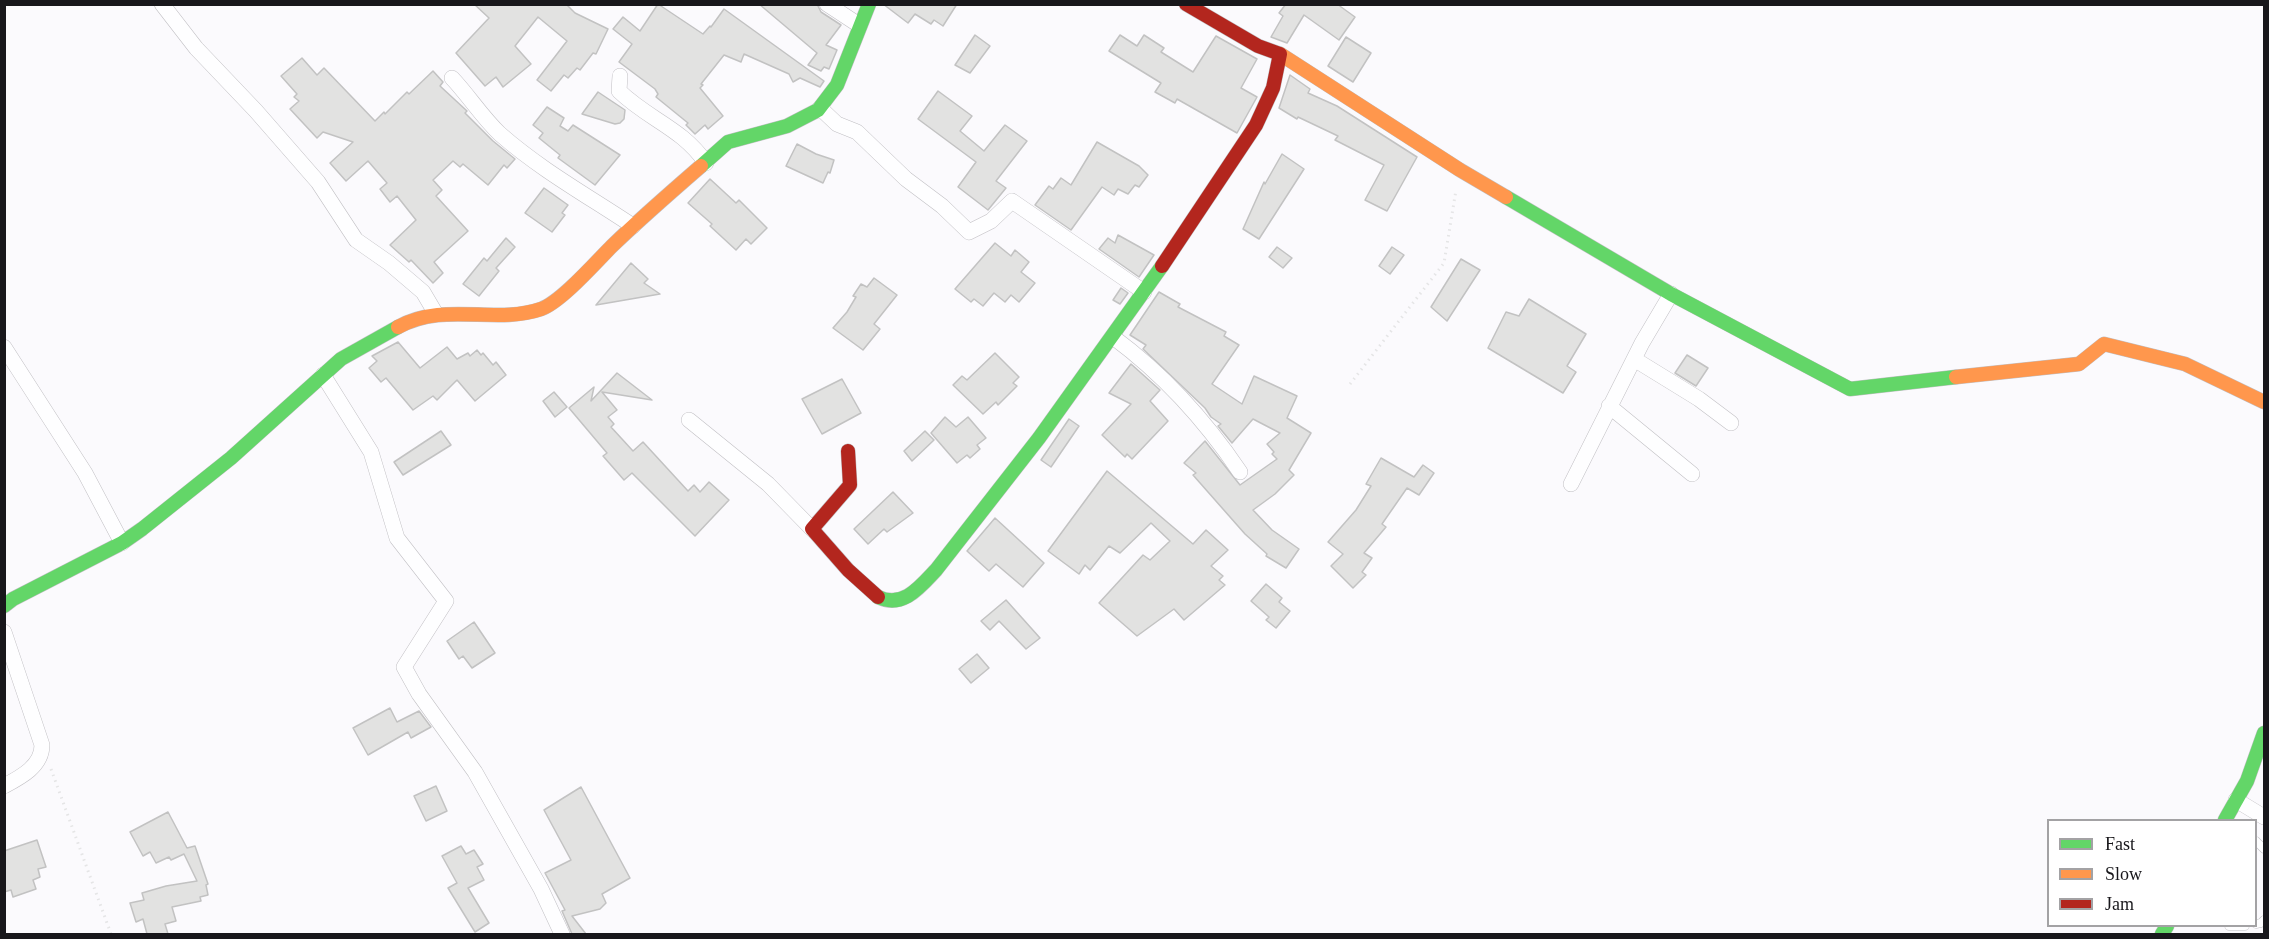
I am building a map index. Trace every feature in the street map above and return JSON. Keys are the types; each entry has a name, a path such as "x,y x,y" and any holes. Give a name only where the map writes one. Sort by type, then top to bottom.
{"street":[{"path":"162,4 196,48 256,111 318,182 356,240 389,263 423,292 436,314"},
{"path":"827,4 859,25"},
{"path":"4,606 13,598 122,543 142,529 231,458 341,359 411,320 436,314 520,315 544,308 728,142 787,126 820,108 837,85 869,4"},
{"path":"1186,4 1258,46 1280,54 1460,170 1671,294 1850,389 2079,364 2104,344 2185,364 2265,402"},
{"path":"689,420 768,483 843,565 873,594 887,601 905,599 925,581 988,506 1144,292 1250,136 1268,105 1277,82 1280,54"},
{"path":"620,76 619,91 634,105 695,146 706,163"},
{"path":"452,78 471,98 484,119 501,135 570,187 633,226"},
{"path":"820,108 837,124 857,132 906,179 942,206 969,232 991,221 1012,201 1144,292"},
{"path":"1571,484 1609,406 1671,294"},
{"path":"1113,337 1142,358 1166,380 1222,446 1240,472"},
{"path":"4,347 85,473 122,543"},
{"path":"1634,359 1699,399 1731,423"},
{"path":"323,375 371,452 397,538 446,601 404,668 419,694 475,772 541,889 562,934"},
{"path":"1609,406 1692,474"},
{"path":"812,529 850,485 848,451"},
{"path":"4,632 42,744 42,752 36,762 24,775 4,786"},
{"path":"2229,819 2236,800 2247,781 2265,733"},
{"path":"2236,800 2265,817"}],"path":[{"path":"1350,384 1444,263 1460,170"},
{"path":"42,744 111,934"}],"building":[{"path":"474,4 566,4 575,13 608,29 596,54 593,53 580,70 577,68 568,78 564,75 551,91 537,80 567,41 538,17 515,46 531,64 503,87 496,77 485,86 456,53 489,18"},
{"path":"658,4 703,34 724,9 824,81 820,87 800,78 793,82 789,74 744,54 741,62 724,55 700,88 723,116 708,129 705,125 695,134 686,125 688,123 656,97 658,94 655,89 619,62 632,44 613,29 623,17 640,31"},
{"path":"759,4 817,4 821,12 841,25 826,45 837,50 829,69 824,67 821,71 808,65 817,53"},
{"path":"883,4 957,4 943,26 934,20 931,24 915,14 908,23"},
{"path":"1286,4 1337,4 1355,17 1339,40 1304,15 1287,43 1271,37 1283,16 1279,13"},
{"path":"975,35 990,46 970,73 955,65"},
{"path":"1120,35 1137,46 1144,35 1164,48 1161,52 1193,72 1216,36 1257,59 1241,88 1257,97 1237,133 1177,99 1175,103 1155,92 1161,83 1109,51"},
{"path":"1346,37 1371,53 1353,82 1328,66"},
{"path":"302,58 317,75 324,68 375,121 433,71 443,82 440,86 467,111 465,113 515,159 507,168 504,165 488,185 463,164 460,167 453,161 433,180 442,190 436,196 468,231 434,262 443,273 433,283 411,260 409,262 390,245 416,220 397,196 390,202 380,189 387,183 368,161 346,181 330,163 353,142 323,132 317,138 290,109 299,101 294,97 297,94 281,76"},
{"path":"1290,75 1310,89 1308,93 1337,106 1417,157 1387,211 1365,200 1384,165 1335,140 1338,136 1298,117 1297,119 1279,108"},
{"path":"938,91 972,116 960,131 984,151 1005,125 1027,141 996,181 1006,188 988,210 958,187 976,162 918,119"},
{"path":"598,92 625,110 624,119 620,123 615,124 582,114"},
{"path":"547,107 564,118 560,126 568,131 573,125 620,155 595,185 558,158 560,155 539,138 543,133 533,125"},
{"path":"1097,142 1139,166 1148,175 1139,187 1135,185 1128,194 1118,189 1114,195 1102,187 1071,230 1035,205 1049,186 1053,189 1061,178 1071,185"},
{"path":"797,144 834,160 830,173 828,172 823,183 786,166"},
{"path":"1282,154 1304,169 1259,239 1243,229 1264,182 1265,184"},
{"path":"710,179 736,203 739,200 767,228 751,244 746,239 736,250 688,203"},
{"path":"544,188 568,205 562,213 565,215 552,232 525,213"},
{"path":"1118,235 1154,255 1139,277 1099,249 1108,238 1115,243"},
{"path":"506,238 515,247 496,268 499,271 479,296 463,284 484,258 487,261"},
{"path":"995,243 1011,256 1015,250 1029,262 1021,272 1035,283 1019,302 1011,295 1005,302 994,293 983,306 974,299 971,302 955,289"},
{"path":"1277,247 1292,258 1283,268 1269,257"},
{"path":"1392,247 1404,255 1390,274 1379,266"},
{"path":"1461,259 1480,270 1447,321 1431,307"},
{"path":"631,263 648,279 644,283 660,294 596,305"},
{"path":"874,278 897,295 874,324 880,329 863,350 833,328 847,312 861,284 867,287"},
{"path":"1121,288 1128,293 1120,304 1113,300"},
{"path":"1159,292 1180,304 1178,307 1226,332 1224,336 1239,345 1212,384 1242,404 1254,376 1297,396 1287,418 1311,433 1289,470 1294,475 1275,494 1253,510 1272,530 1299,549 1286,568 1266,556 1267,554 1245,534 1193,475 1196,473 1184,463 1205,441 1240,485 1277,459 1267,444 1280,433 1253,419 1232,443 1218,426 1221,424 1211,417 1205,408 1143,349 1146,345 1130,335"},
{"path":"1529,299 1586,334 1567,366 1576,372 1563,393 1488,348 1506,312 1519,316"},
{"path":"398,342 420,368 447,347 457,359 468,353 470,356 477,350 481,355 483,353 493,365 496,362 506,375 475,401 457,380 437,400 433,396 413,410 386,378 381,382 369,368 377,361 372,356"},
{"path":"995,353 1019,377 1013,383 1017,386 998,405 996,402 983,414 953,385 962,376 967,380"},
{"path":"1687,355 1708,368 1696,386 1675,373"},
{"path":"1131,364 1160,390 1150,401 1168,421 1132,459 1127,454 1125,457 1102,435 1131,404 1109,393"},
{"path":"617,373 652,400 602,392 617,410 608,417 614,424 611,427 633,451 643,442 688,491 694,485 700,492 709,482 729,500 695,536 632,473 624,480 603,456 607,453 569,408 594,387 591,401"},
{"path":"842,379 861,413 822,434 802,399"},
{"path":"554,392 567,407 555,417 543,401"},
{"path":"945,417 956,427 968,417 986,438 977,445 980,449 970,458 967,455 957,463 931,433"},
{"path":"1069,419 1079,426 1051,467 1041,460"},
{"path":"441,431 451,445 403,475 394,462"},
{"path":"925,431 934,440 912,461 904,451"},
{"path":"1381,458 1414,477 1423,465 1434,473 1419,495 1407,488 1382,524 1386,527 1364,553 1372,558 1362,572 1366,575 1353,588 1331,566 1343,554 1328,542 1356,510 1371,486 1366,484"},
{"path":"1107,471 1193,544 1206,530 1228,550 1211,566 1223,576 1219,580 1225,585 1184,620 1174,609 1137,636 1099,603 1143,555 1150,560 1170,541 1151,523 1120,553 1109,546 1090,570 1085,565 1079,574 1048,551"},
{"path":"893,492 913,513 887,532 884,529 868,544 854,529"},
{"path":"995,518 1044,563 1023,587 996,564 989,571 967,551"},
{"path":"1266,584 1282,598 1279,602 1290,611 1276,628 1266,620 1269,617 1251,601"},
{"path":"1006,600 1040,638 1026,649 999,621 990,630 981,621"},
{"path":"474,622 495,653 472,668 463,656 459,659 447,641"},
{"path":"977,654 989,668 971,683 959,669"},
{"path":"390,708 397,722 419,711 431,727 411,738 408,732 368,755 353,728"},
{"path":"436,786 447,811 426,821 414,796"},
{"path":"581,787 630,878 602,894 606,903 600,909 572,916 586,934 572,934 562,911 565,910 545,873 571,860 544,810"},
{"path":"168,812 187,848 195,846 208,884 206,885 208,895 200,897 201,901 172,907 176,921 165,924 168,934 147,934 143,919 136,922 130,903 144,900 142,893 197,881 184,854 156,863 150,852 143,856 130,832"},
{"path":"37,840 46,867 38,869 40,877 33,880 36,889 13,897 11,890 4,892 4,851"},
{"path":"461,846 466,854 474,850 483,864 477,867 484,880 468,888 489,923 475,932 448,888 457,883 442,856"}],"traffic: fast":[{"path":"701,166 728,142 787,126 818,110 837,85 869,4"},
{"path":"1506,197 1671,294 1850,389 1956,377"},
{"path":"878,597 887,600 903,598 917,589 936,570 1039,438 1162,266"},
{"path":"4,606 13,599 122,543 142,529 231,458 341,359 398,327"},
{"path":"2226,819 2247,781 2264,733"},
{"path":"2162,934 2166,927"}],"traffic: slow":[{"path":"1280,54 1506,197"},
{"path":"398,327 416,319 434,315 505,315 541,309 549,305 701,166"},
{"path":"1956,377 2079,364 2104,344 2185,364 2264,402"}],"traffic: jam":[{"path":"1162,266 1256,125 1273,88 1280,54 1258,46 1186,4"},
{"path":"848,451 850,485 812,529 848,570 878,597"}]}
